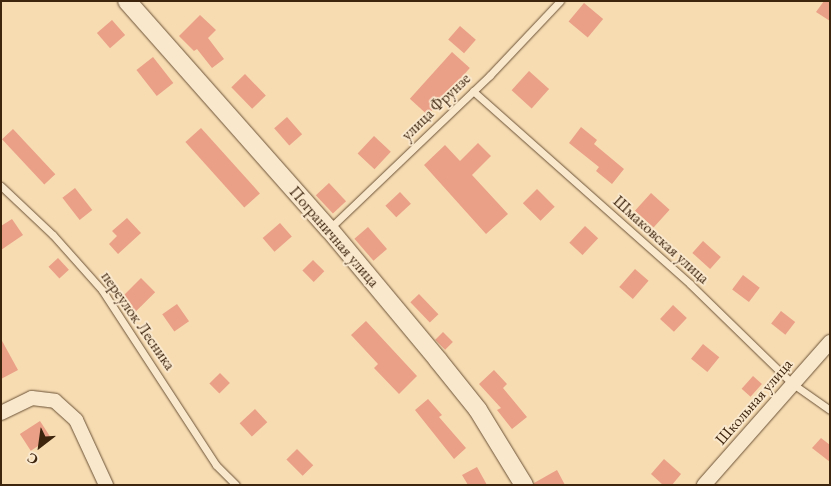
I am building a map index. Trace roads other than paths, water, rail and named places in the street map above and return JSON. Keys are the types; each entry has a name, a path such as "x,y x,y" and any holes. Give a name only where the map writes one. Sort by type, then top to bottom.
{"street":[{"name":"Пограничная улица","path":"127,1 329,229 478,410 524,485"},
{"name":"Школьная улица","path":"704,485 830,342"},
{"path":"1,413 32,398 55,401 76,420 106,485"}],"lane":[{"name":"улица Фрунзе","path":"329,229 473,91 560,1"},
{"name":"Шмаковская улица","path":"473,91 690,284 793,384 830,410"},
{"name":"переулок Лесника","path":"1,186 54,235 102,290 216,465 236,485"}]}
